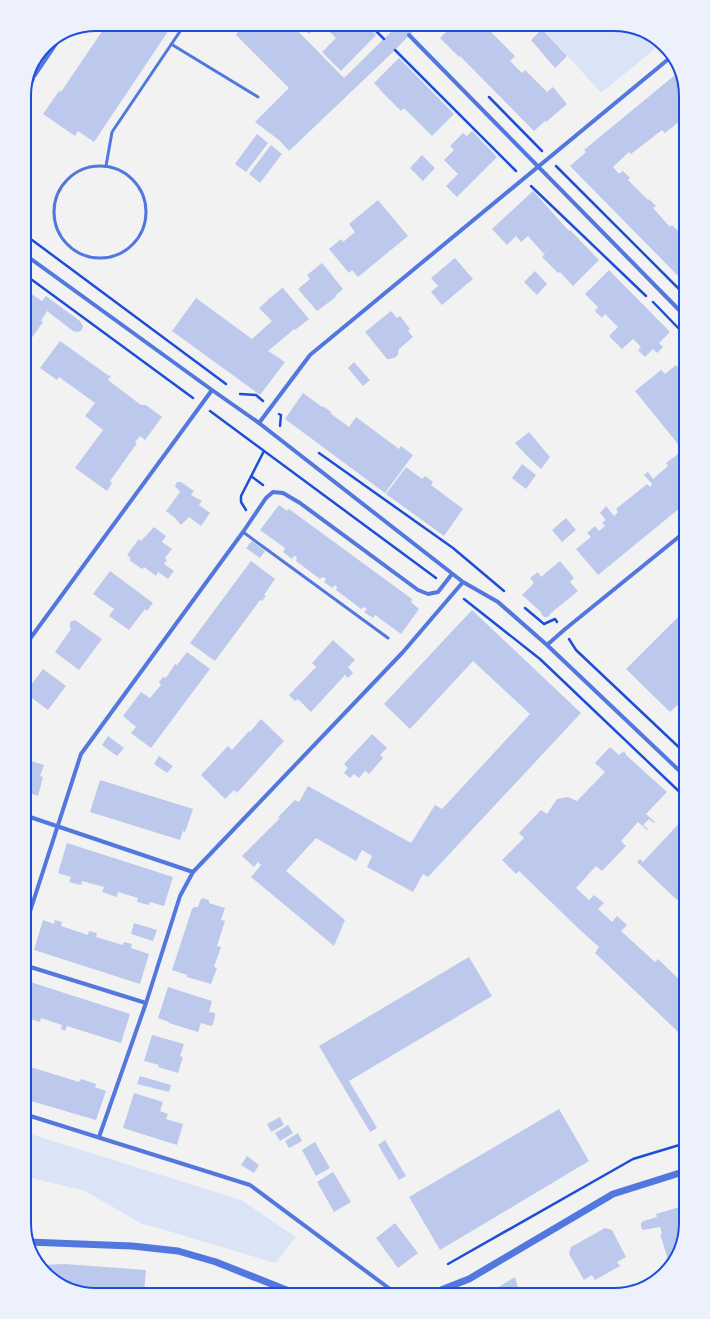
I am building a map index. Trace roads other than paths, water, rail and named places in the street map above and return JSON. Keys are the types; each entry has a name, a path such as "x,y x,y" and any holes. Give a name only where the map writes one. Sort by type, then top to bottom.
{"street":[{"path":"409,35 679,310"},
{"path":"36,71 53,48"},
{"path":"259,423 310,355 668,60"},
{"path":"31,259 259,423 452,574 498,602 547,645 679,770"},
{"path":"31,637 212,390"},
{"path":"31,909 81,754 243,532 266,498 273,492 283,493 300,503 418,590 428,594 438,592 452,574"},
{"path":"547,645 679,537"},
{"path":"99,1137 146,1003 180,896 193,872 403,652 463,582"},
{"path":"31,817 193,872"},
{"path":"31,967 146,1003"},
{"path":"31,1116 250,1185 389,1288"},
{"path":"446,1288 469,1279 613,1194 679,1173"},
{"path":"34,1242 132,1246 178,1250 216,1262 281,1288"}],"lane":[{"path":"106,166 112,132 180,31"},
{"path":"171,44 258,97"},
{"path":"91,166 106,166 121,170 133,180 142,192 146,207 145,222 139,236 129,248 116,255 101,258 86,256 72,249 61,238 55,224 54,209 57,194 65,181 77,172 91,166"},
{"path":"243,532 388,638"}]}
